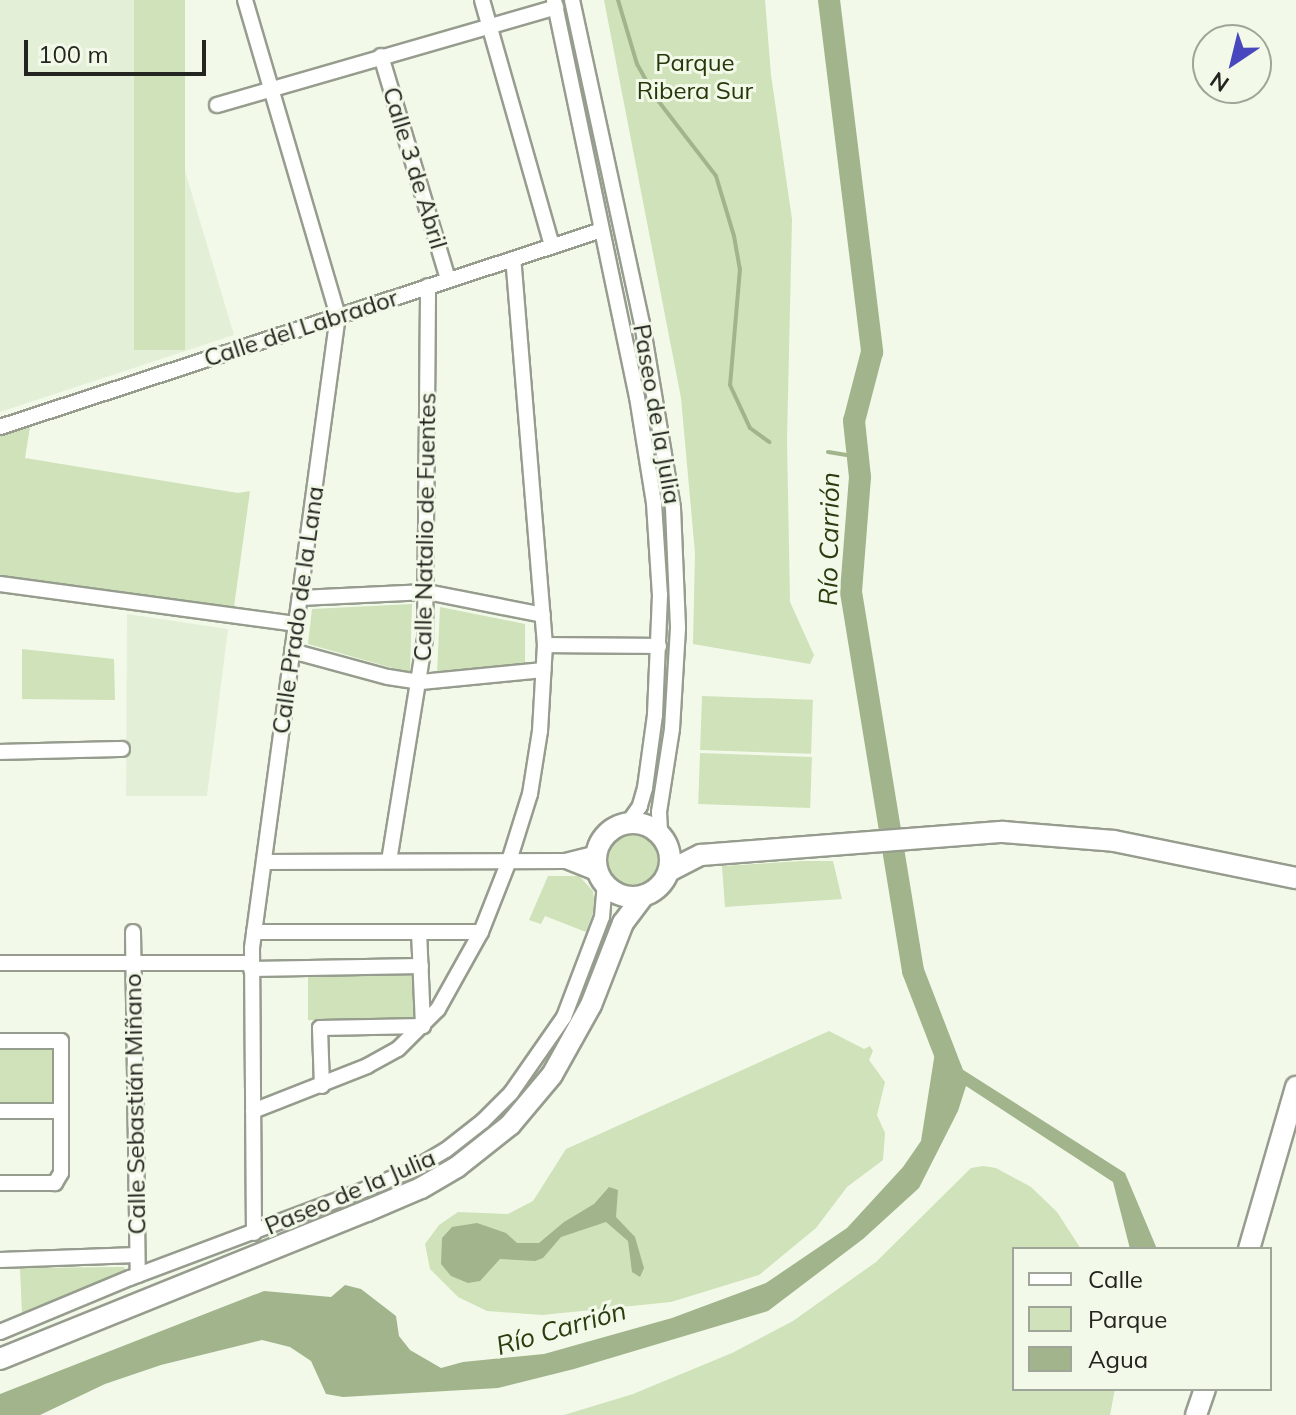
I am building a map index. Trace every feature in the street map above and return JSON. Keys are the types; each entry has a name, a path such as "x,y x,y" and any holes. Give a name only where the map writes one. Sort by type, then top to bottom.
{"street":[{"name":"Calle Prado de la Lana","path":"245,0 338,315 254,932 251,966 254,1233"},
{"path":"482,0 552,246"},
{"name":"Paseo de la Julia","path":"572,0 642,323 673,508 678,628 664,841"},
{"path":"217,105 555,3"},
{"name":"Paseo de la Julia","path":"555,3 639,408 654,503 659,646 645,788 640,806 629,822"},
{"name":"Calle 3 de Abril","path":"381,56 448,280"},
{"name":"Calle del Labrador","path":"0,427 602,230"},
{"path":"253,1111 322,1086 398,1049 423,1026 454,986 481,932 509,861 530,794 545,645 513,259"},
{"name":"Calle Natalio de Fuentes","path":"389,861 421,682 427,592 428,286"},
{"path":"0,584 295,624"},
{"path":"300,598 427,592 543,615"},
{"path":"545,645 659,646"},
{"path":"292,651 388,677 421,682 543,670"},
{"path":"0,752 122,749"},
{"path":"605,876 608,832 629,822 646,825 664,841 701,855"},
{"path":"264,862 565,861 644,895 657,889 669,871 701,855 971,834 1072,836 1261,868 1296,878"},
{"path":"664,841 669,871"},
{"path":"1261,868 1296,867"},
{"name":"Paseo de la Julia","path":"605,876 623,923"},
{"name":"Paseo de la Julia","path":"0,1332 138,1275 414,1169 446,1150 490,1115 530,1068 564,1017 602,917 605,876"},
{"name":"Paseo de la Julia","path":"0,1359 367,1211 421,1188 457,1167 510,1125 552,1075 591,1005 623,923 644,895"},
{"name":"Calle Sebastián Miñano","path":"133,932 138,1275"},
{"path":"254,932 481,932"},
{"path":"419,932 423,1026"},
{"path":"0,963 421,966"},
{"path":"322,1086 320,1028 423,1026"},
{"path":"0,1041 61,1041 61,1173 55,1183 0,1183"},
{"path":"1250,1247 1296,1087"},
{"path":"0,1111 59,1111"},
{"path":"0,1260 137,1255"},
{"path":"1196,1415 1204,1391"}],"shaded area":[{"path":"0,0 134,0 234,335 0,412"},
{"path":"127,614 228,629 207,796 126,796"}],"green space":[{"path":"134,0 185,0 185,350 134,350"},
{"name":"Parque Ribera Sur","path":"604,0 765,0 771,75 792,219 787,440 790,602 814,655 810,664 693,644 695,553 681,398"},
{"path":"25,419 30,427 25,458 238,493 250,491 233,614 0,584 0,427"},
{"path":"412,604 410,673 308,644 312,609"},
{"path":"440,607 525,624 525,663 437,674"},
{"path":"22,649 114,659 115,700 22,699"},
{"path":"702,696 813,700 811,754 700,750"},
{"path":"700,753 812,757 810,808 698,804"},
{"path":"633,823 654,829 664,839 670,860 664,881 654,891 633,897 612,891 602,881 596,860 602,839 612,829"},
{"path":"833,861 842,899 725,907 722,866"},
{"path":"548,876 579,876 593,891 595,907 586,932 545,916 541,924 529,920"},
{"path":"308,975 413,975 413,1020 308,1020"},
{"path":"829,1031 864,1049 870,1046 873,1051 869,1060 885,1082 877,1115 885,1133 883,1160 847,1187 816,1228 759,1275 671,1302 542,1315 487,1311 458,1297 430,1269 425,1244 439,1225 458,1212 508,1214 533,1201 566,1149"},
{"path":"0,1046 54,1046 54,1102 0,1102"},
{"path":"971,1168 996,1168 1031,1187 1057,1212 1080,1247 1012,1247 1012,1391 1115,1391 1110,1415 564,1415 633,1394 732,1353 793,1321 876,1262"},
{"path":"124,1267 126,1272 22,1313 20,1268"}],"water":[{"path":"935,1052 1125,1173 1156,1247 1129,1247 1113,1182 966,1086 958,1111 919,1188 863,1239 768,1311 574,1369 498,1388 343,1397 326,1394 311,1361 290,1347 262,1340 161,1365 105,1384 40,1415 0,1415 0,1394 264,1291 331,1297 345,1285 361,1289 396,1316 399,1336 410,1350 441,1368 463,1362 544,1354 672,1318 766,1283 847,1228 903,1167 921,1141"},
{"path":"609,1187 618,1190 616,1217 635,1237 644,1268 640,1277 632,1272 628,1241 606,1222 561,1237 543,1258 535,1261 500,1259 480,1281 468,1283 451,1276 441,1264 442,1238 452,1227 477,1223 506,1233 517,1243 539,1243 564,1222 594,1204"}],"waterway":[{"path":"618,0 637,64 656,98 716,176 734,236 740,269 730,385 750,428 769,442"},
{"name":"Río Carrión","path":"829,0 872,352 854,421 860,477 851,592 913,971 952,1072 948,1088"},
{"path":"828,452 858,457"}]}
